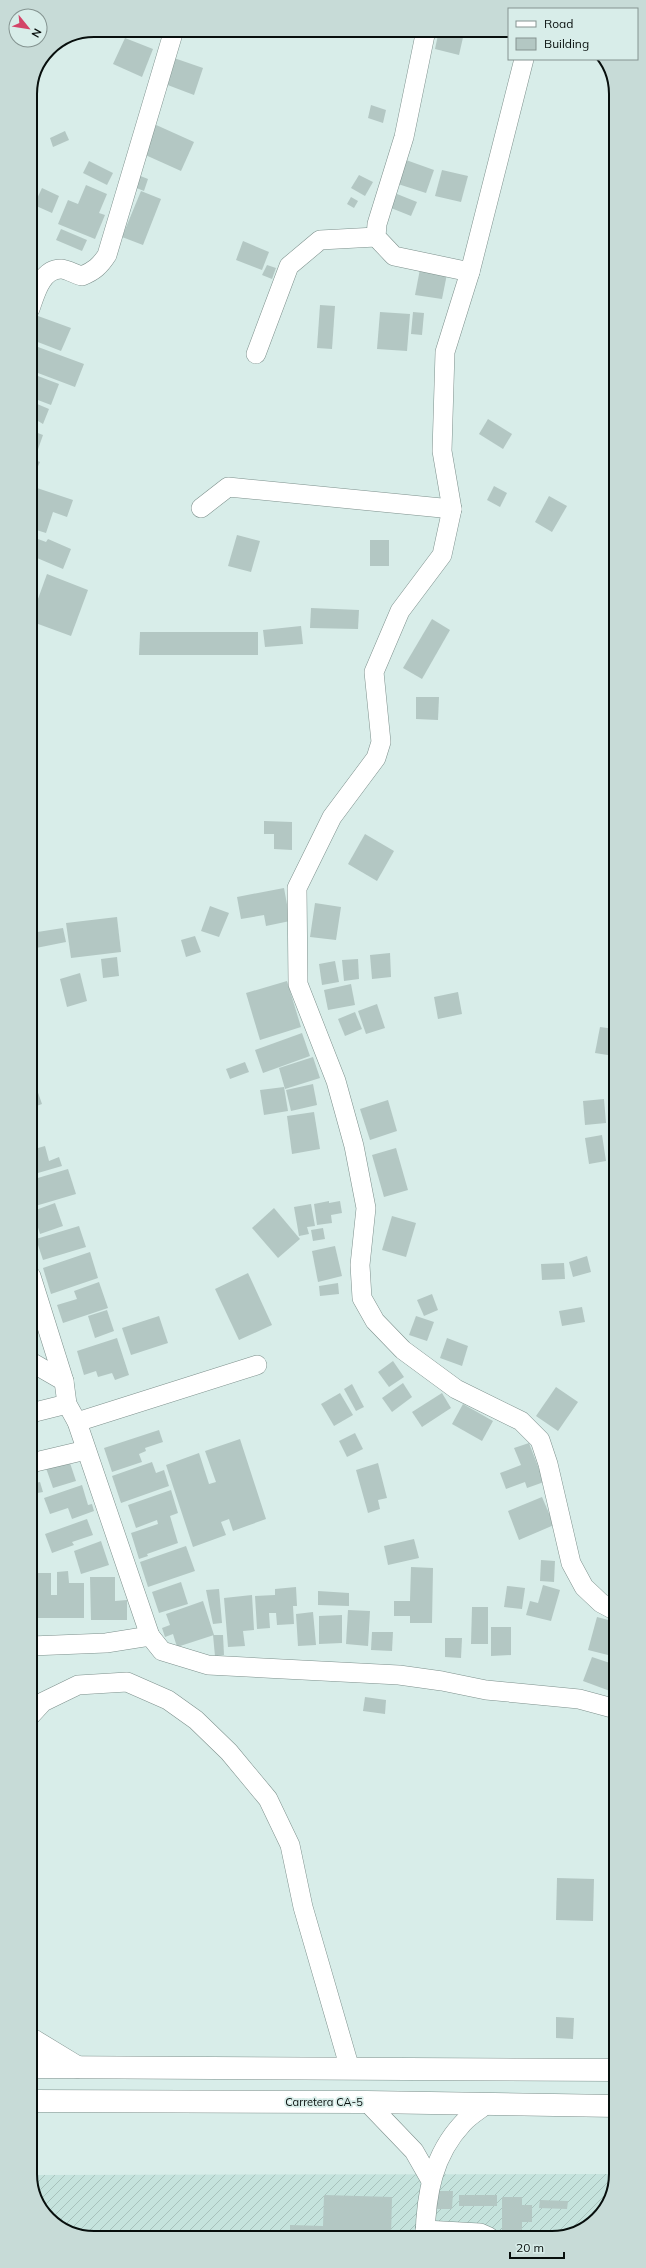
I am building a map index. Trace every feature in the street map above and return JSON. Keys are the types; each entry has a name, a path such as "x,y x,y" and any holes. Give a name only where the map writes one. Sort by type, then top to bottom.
{"highway":[{"path":"37,2043 77,2067"},
{"path":"37,2067 609,2070"},
{"name":"Carretera CA-5","path":"37,2101 367,2102 609,2106"}],"street":[{"path":"37,292 43,278 52,271 61,269 82,276 92,272 101,265 107,255 172,37"},
{"path":"425,37 404,137 377,224 376,237 394,256 470,272"},
{"path":"524,60 470,272 445,352 442,452 452,509 442,555 400,612 374,672 381,742 376,758 332,817 297,888 298,984 336,1081 354,1146 366,1208 360,1265 362,1298 375,1321 403,1350 456,1389 521,1421 540,1440 548,1464 571,1563 584,1586 601,1603 609,1607"},
{"path":"256,354 289,266 320,240 376,237"},
{"path":"201,508 228,488 452,509"},
{"path":"37,1295 64,1381 67,1404 77,1422 150,1636 162,1651 208,1665 399,1675 442,1680 486,1690 579,1699 609,1708"},
{"path":"37,1365 64,1381"},
{"path":"77,1422 257,1365"},
{"path":"37,1412 67,1404"},
{"path":"37,1462 86,1450"},
{"path":"37,1646 106,1643 150,1636"},
{"path":"37,1708 43,1702 78,1685 127,1682 168,1700 196,1720 229,1752 268,1799 290,1845 303,1907 350,2069"},
{"path":"367,2102 414,2151 430,2179"},
{"path":"425,2231 430,2179 450,2140 463,2122 487,2104"}],"shaded area":[{"path":"609,2174 609,2181 601,2202 590,2217 570,2228 563,2230 90,2231 72,2227 56,2217 41,2196 37,2175"}],"building":[{"path":"438,37 463,37 459,55 435,49"},
{"path":"125,38 153,49 142,77 113,64"},
{"path":"174,58 203,68 194,95 165,84"},
{"path":"371,105 386,110 383,123 368,118"},
{"path":"154,124 194,142 181,171 141,153"},
{"path":"65,131 69,140 53,147 50,138"},
{"path":"406,160 434,170 426,193 398,184"},
{"path":"89,161 113,173 107,185 83,173"},
{"path":"442,170 468,176 461,202 435,196"},
{"path":"138,175 148,179 144,191 134,187"},
{"path":"359,175 373,182 365,196 351,188"},
{"path":"86,185 107,194 99,213 105,215 95,239 58,224 68,200 78,204"},
{"path":"42,188 59,196 52,213 37,206 37,199"},
{"path":"141,191 161,199 143,245 122,237"},
{"path":"397,194 417,202 411,216 391,208"},
{"path":"351,197 358,201 354,208 347,204"},
{"path":"61,229 87,240 82,251 56,240"},
{"path":"243,241 269,252 262,270 236,260"},
{"path":"421,264 448,269 442,299 415,295"},
{"path":"267,265 276,268 272,279 262,275"},
{"path":"320,305 335,306 332,349 317,348"},
{"path":"380,312 410,314 407,351 377,349"},
{"path":"413,312 424,313 422,335 411,334"},
{"path":"38,316 71,328 61,351 37,342"},
{"path":"37,346 84,364 75,387 37,373"},
{"path":"37,376 59,384 51,405 37,400"},
{"path":"37,404 49,409 43,424 38,421 37,424"},
{"path":"488,419 512,434 503,449 479,434"},
{"path":"37,433 43,435 37,452"},
{"path":"37,461 40,462 37,468"},
{"path":"494,486 507,493 500,507 487,500"},
{"path":"37,488 73,500 67,517 53,512 46,533 37,530"},
{"path":"549,496 567,506 552,532 535,522"},
{"path":"237,535 260,541 251,572 228,566"},
{"path":"37,539 46,542 48,539 71,549 63,569 37,558"},
{"path":"370,540 389,540 389,566 370,566"},
{"path":"47,574 88,590 71,636 37,624 37,602"},
{"path":"311,608 359,610 358,629 310,628"},
{"path":"432,619 450,630 422,679 403,668"},
{"path":"301,626 303,644 265,647 263,630"},
{"path":"140,632 258,632 258,655 139,655"},
{"path":"416,697 439,697 438,720 416,719"},
{"path":"264,821 292,822 292,850 274,849 274,834 264,834"},
{"path":"365,834 394,851 377,881 348,864"},
{"path":"284,888 290,921 266,926 264,915 241,919 237,897"},
{"path":"315,903 341,907 336,940 310,937"},
{"path":"210,906 229,913 219,937 201,931"},
{"path":"117,917 121,952 71,958 66,923"},
{"path":"63,928 66,942 37,948 37,932"},
{"path":"195,936 201,952 186,957 181,940"},
{"path":"390,953 391,977 372,979 370,955"},
{"path":"117,957 119,976 103,978 101,959"},
{"path":"358,959 359,979 344,981 342,960"},
{"path":"335,961 339,982 322,985 319,964"},
{"path":"80,973 87,1001 67,1007 60,979"},
{"path":"287,981 301,1027 260,1040 246,993"},
{"path":"351,984 355,1005 328,1010 324,990"},
{"path":"458,992 462,1014 438,1019 434,997"},
{"path":"377,1004 385,1028 366,1034 358,1011"},
{"path":"355,1012 362,1029 345,1036 338,1019"},
{"path":"600,1027 609,1028 609,1055 595,1053"},
{"path":"302,1033 310,1056 263,1073 255,1050"},
{"path":"313,1057 320,1078 285,1089 279,1068"},
{"path":"245,1062 249,1072 230,1079 226,1069"},
{"path":"313,1084 317,1105 291,1111 286,1090"},
{"path":"284,1087 288,1111 264,1115 260,1090"},
{"path":"37,1090 42,1104 37,1106"},
{"path":"604,1099 606,1123 585,1125 583,1101"},
{"path":"388,1100 397,1131 370,1140 360,1109"},
{"path":"314,1112 320,1149 292,1154 287,1116"},
{"path":"602,1135 606,1161 589,1164 585,1138"},
{"path":"45,1146 49,1161 59,1157 62,1166 37,1173 37,1148"},
{"path":"396,1148 408,1190 384,1197 372,1155"},
{"path":"68,1169 76,1194 37,1206 37,1178"},
{"path":"329,1201 329,1203 340,1201 342,1213 331,1215 332,1223 317,1225 314,1204"},
{"path":"55,1203 63,1226 40,1234 37,1224 37,1210"},
{"path":"311,1204 315,1226 307,1227 309,1234 299,1236 294,1207"},
{"path":"274,1208 300,1239 278,1258 252,1228"},
{"path":"392,1216 416,1223 406,1257 382,1250"},
{"path":"79,1226 86,1247 43,1260 37,1239"},
{"path":"323,1228 325,1239 313,1241 311,1230"},
{"path":"335,1246 342,1276 318,1282 312,1251"},
{"path":"90,1252 98,1278 51,1294 43,1268"},
{"path":"587,1256 591,1272 573,1277 569,1262"},
{"path":"564,1263 565,1279 542,1280 541,1264"},
{"path":"248,1273 272,1325 239,1340 215,1289"},
{"path":"99,1282 108,1308 63,1323 57,1305 77,1299 74,1291"},
{"path":"338,1283 339,1294 320,1296 319,1286"},
{"path":"432,1294 438,1310 424,1316 417,1300"},
{"path":"582,1307 585,1322 562,1326 559,1311"},
{"path":"107,1310 114,1331 95,1338 88,1316"},
{"path":"159,1316 168,1343 131,1355 122,1328"},
{"path":"416,1316 434,1322 427,1341 409,1335"},
{"path":"117,1338 129,1375 115,1380 112,1373 98,1377 96,1371 84,1375 77,1351"},
{"path":"447,1338 468,1346 462,1366 440,1358"},
{"path":"393,1361 404,1377 389,1387 378,1372"},
{"path":"403,1383 412,1397 392,1412 382,1398"},
{"path":"352,1384 364,1407 356,1411 344,1389"},
{"path":"556,1387 578,1402 558,1431 536,1416"},
{"path":"340,1393 353,1415 334,1426 321,1404"},
{"path":"442,1393 451,1408 422,1427 412,1412"},
{"path":"463,1404 493,1421 482,1441 452,1424"},
{"path":"159,1430 163,1442 145,1448 146,1451 139,1454 142,1462 112,1472 104,1448"},
{"path":"355,1433 363,1449 347,1457 339,1441"},
{"path":"240,1439 266,1519 233,1531 229,1519 221,1522 226,1535 193,1547 166,1465 199,1453 209,1484 216,1482 205,1451"},
{"path":"529,1443 544,1482 527,1488 525,1482 506,1489 500,1473 521,1465 514,1448"},
{"path":"69,1460 76,1481 53,1488 46,1468"},
{"path":"152,1462 156,1473 164,1470 169,1486 121,1503 112,1476"},
{"path":"378,1463 387,1498 378,1500 380,1509 368,1513 356,1470"},
{"path":"40,1482 43,1492 37,1493 37,1483"},
{"path":"82,1485 88,1505 92,1504 94,1511 72,1519 68,1508 50,1514 44,1498"},
{"path":"171,1490 178,1513 170,1516 178,1543 147,1554 148,1556 139,1559 131,1533 158,1524 157,1520 136,1528 128,1505"},
{"path":"542,1497 554,1525 519,1540 508,1511"},
{"path":"87,1519 93,1535 72,1542 74,1545 52,1553 45,1534"},
{"path":"414,1539 419,1558 388,1565 384,1546"},
{"path":"101,1541 109,1565 81,1574 74,1551"},
{"path":"186,1546 195,1571 148,1587 140,1562"},
{"path":"541,1560 555,1561 554,1582 540,1581"},
{"path":"411,1567 433,1568 432,1623 410,1623 410,1616 394,1616 394,1601 410,1601"},
{"path":"68,1571 69,1583 84,1583 84,1618 37,1618 37,1573 51,1573 51,1595 57,1595 57,1572"},
{"path":"90,1577 115,1577 115,1601 127,1600 127,1620 91,1620"},
{"path":"181,1582 188,1604 159,1613 152,1592"},
{"path":"543,1585 560,1590 551,1621 526,1615 530,1601 538,1603"},
{"path":"507,1586 525,1588 522,1609 504,1607"},
{"path":"296,1587 297,1606 293,1606 294,1624 277,1625 276,1613 269,1613 270,1628 257,1629 255,1596 275,1595 275,1589"},
{"path":"219,1589 222,1623 213,1624 206,1590"},
{"path":"318,1591 349,1593 349,1606 318,1605"},
{"path":"252,1595 254,1630 243,1631 245,1646 228,1647 224,1598"},
{"path":"203,1601 214,1635 177,1647 173,1634 165,1637 162,1628 170,1625 166,1614"},
{"path":"472,1607 488,1607 488,1644 471,1644"},
{"path":"348,1610 370,1611 368,1646 346,1644"},
{"path":"313,1612 316,1645 298,1646 296,1614"},
{"path":"342,1615 342,1643 319,1644 319,1616"},
{"path":"597,1617 609,1620 609,1655 588,1650"},
{"path":"491,1627 511,1627 511,1655 491,1656"},
{"path":"372,1632 393,1632 392,1651 371,1650"},
{"path":"213,1635 223,1635 224,1655 215,1656"},
{"path":"445,1638 462,1638 461,1658 445,1657"},
{"path":"592,1657 609,1663 609,1691 583,1681"},
{"path":"365,1697 386,1700 385,1714 363,1711"},
{"path":"557,1878 594,1879 593,1921 556,1920"},
{"path":"556,2017 574,2018 573,2039 556,2038"},
{"path":"436,2191 453,2191 452,2209 436,2209"},
{"path":"324,2195 392,2197 391,2231 290,2231 290,2225 323,2226"},
{"path":"459,2195 497,2195 497,2206 459,2206"},
{"path":"502,2197 522,2197 522,2205 532,2205 532,2222 522,2222 522,2231 502,2231"},
{"path":"540,2200 568,2201 567,2209 539,2208"}]}
